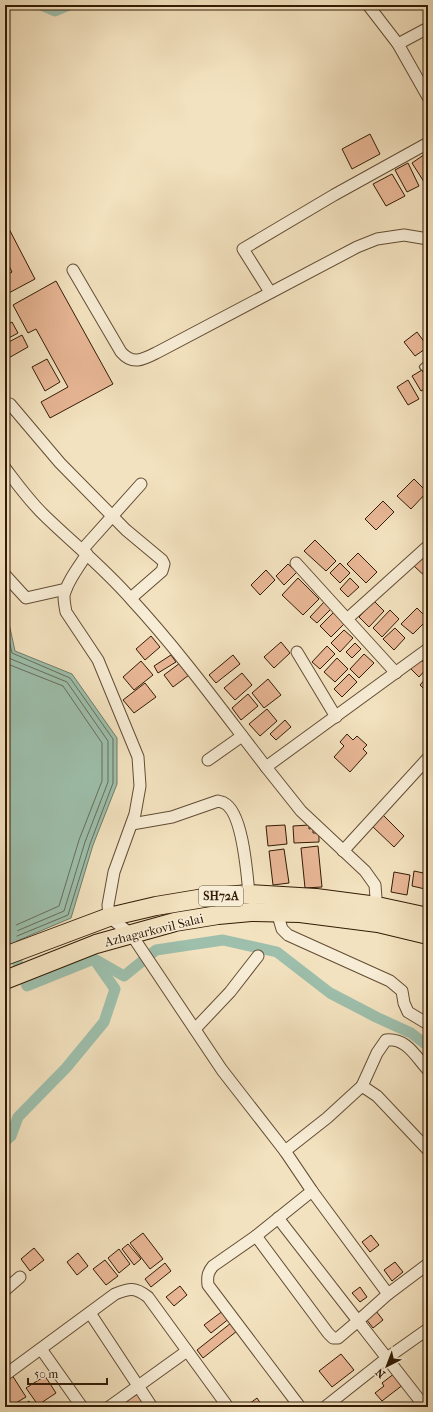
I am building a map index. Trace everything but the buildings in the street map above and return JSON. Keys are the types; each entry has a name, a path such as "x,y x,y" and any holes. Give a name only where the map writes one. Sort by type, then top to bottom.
{"main road":[{"name":"Azhagarkovil Salai","path":"11,954 109,917 156,906 204,898 249,894 316,898 378,915 428,935"},
{"name":"Azhagarkovil Salai","path":"16,976 96,944 175,922 218,915 251,912 277,912 340,917 378,915 428,917"}],"street":[{"path":"368,5 398,44 428,98"},
{"path":"398,44 428,28"},
{"path":"270,292 243,249 334,195 428,143"},
{"path":"73,270 121,352 126,357 133,360 142,359 158,352 270,292 358,247 377,239 404,235 428,239"},
{"path":"5,402 10,404 60,463 136,539 162,560 164,564 162,571 131,598"},
{"path":"5,468 24,493 45,516 85,552 131,598 181,657 301,810 365,871 374,885 378,915"},
{"path":"141,484 112,515 85,552 66,589 64,596 66,612 98,660 138,757 140,786 135,814 114,872 108,905 109,917 131,934 222,1070 284,1151 388,1294"},
{"path":"347,619 428,546"},
{"path":"296,563 396,673"},
{"path":"5,575 26,598 66,589"},
{"path":"266,767 428,649"},
{"path":"297,652 336,717"},
{"path":"208,760 242,736"},
{"path":"343,851 428,758"},
{"path":"132,824 172,817 218,801 224,802 231,808 243,842 249,894"},
{"path":"277,912 282,929 288,935 390,980 402,991 404,1004 408,1012 428,1024"},
{"path":"195,1029 224,998 258,956"},
{"path":"284,1151 327,1118 362,1086 377,1053 386,1040 395,1039 411,1049 428,1070"},
{"path":"362,1086 377,1096 428,1150"},
{"path":"300,1407 208,1285 207,1277 213,1266 256,1236 312,1191"},
{"path":"278,1218 425,1407"},
{"path":"256,1236 333,1338 338,1338 388,1294 428,1264"},
{"path":"5,1290 20,1277"},
{"path":"5,1375 115,1294 127,1289 140,1290 148,1297 228,1407"},
{"path":"90,1313 152,1407"},
{"path":"325,1407 387,1358 428,1329"},
{"path":"41,1349 82,1407"},
{"path":"109,1407 187,1351"}],"water":[{"path":"5,605 15,651 72,674 117,738 117,784 93,845 71,918 5,946"}],"waterway":[{"path":"41,5 55,11 69,5"},
{"path":"5,1141 11,1136 18,1117 66,1068 104,1022 115,989 94,959 27,986 10,944 12,929"},
{"path":"96,960 124,976 156,950 223,940 277,952 330,993 411,1033 428,1046"}]}
